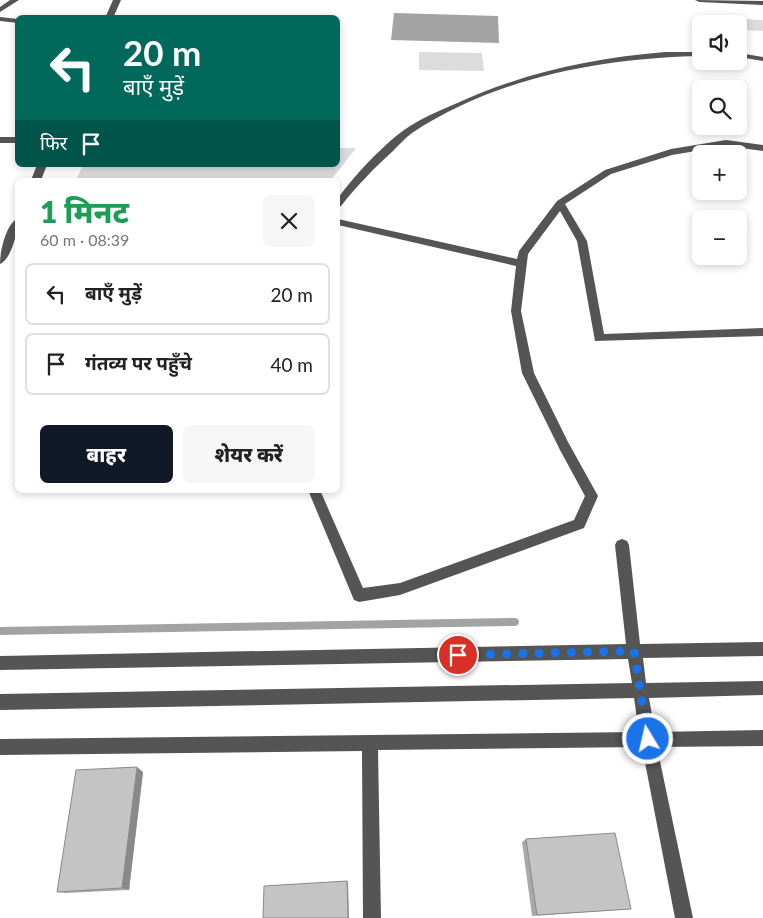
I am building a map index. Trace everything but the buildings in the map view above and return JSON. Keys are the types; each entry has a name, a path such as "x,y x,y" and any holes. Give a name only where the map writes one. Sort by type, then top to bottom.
{"street":[{"path":"0,10 15,0"},
{"path":"110,15 117,0"},
{"path":"699,0 763,3"},
{"path":"0,19 15,21"},
{"path":"340,201 359,176 407,132 468,100 560,70 623,57 692,54"},
{"path":"747,57 763,59"},
{"path":"0,140 15,140"},
{"path":"315,493 359,595 400,589 579,524 592,496 564,446 528,373 516,311 523,253 560,202 608,172 671,152 726,143 763,148"},
{"path":"560,202 582,241 599,338 763,332"},
{"path":"340,222 522,264"},
{"path":"0,260 15,228"},
{"path":"622,545 634,651 648,739 684,918"},
{"path":"0,663 763,649"},
{"path":"0,702 763,688"},
{"path":"0,747 763,738"},
{"path":"370,742 372,918"}],"shaded area":[{"path":"394,13 498,16 499,43 391,40"},
{"path":"747,19 763,20 763,31 747,30"},
{"path":"419,52 482,53 484,71 419,70"},
{"path":"340,148 356,148 333,178 77,178 82,167 340,167"}],"waterway":[{"path":"0,631 515,622"}],"route":[{"path":"458,655 634,651 648,739"}]}
